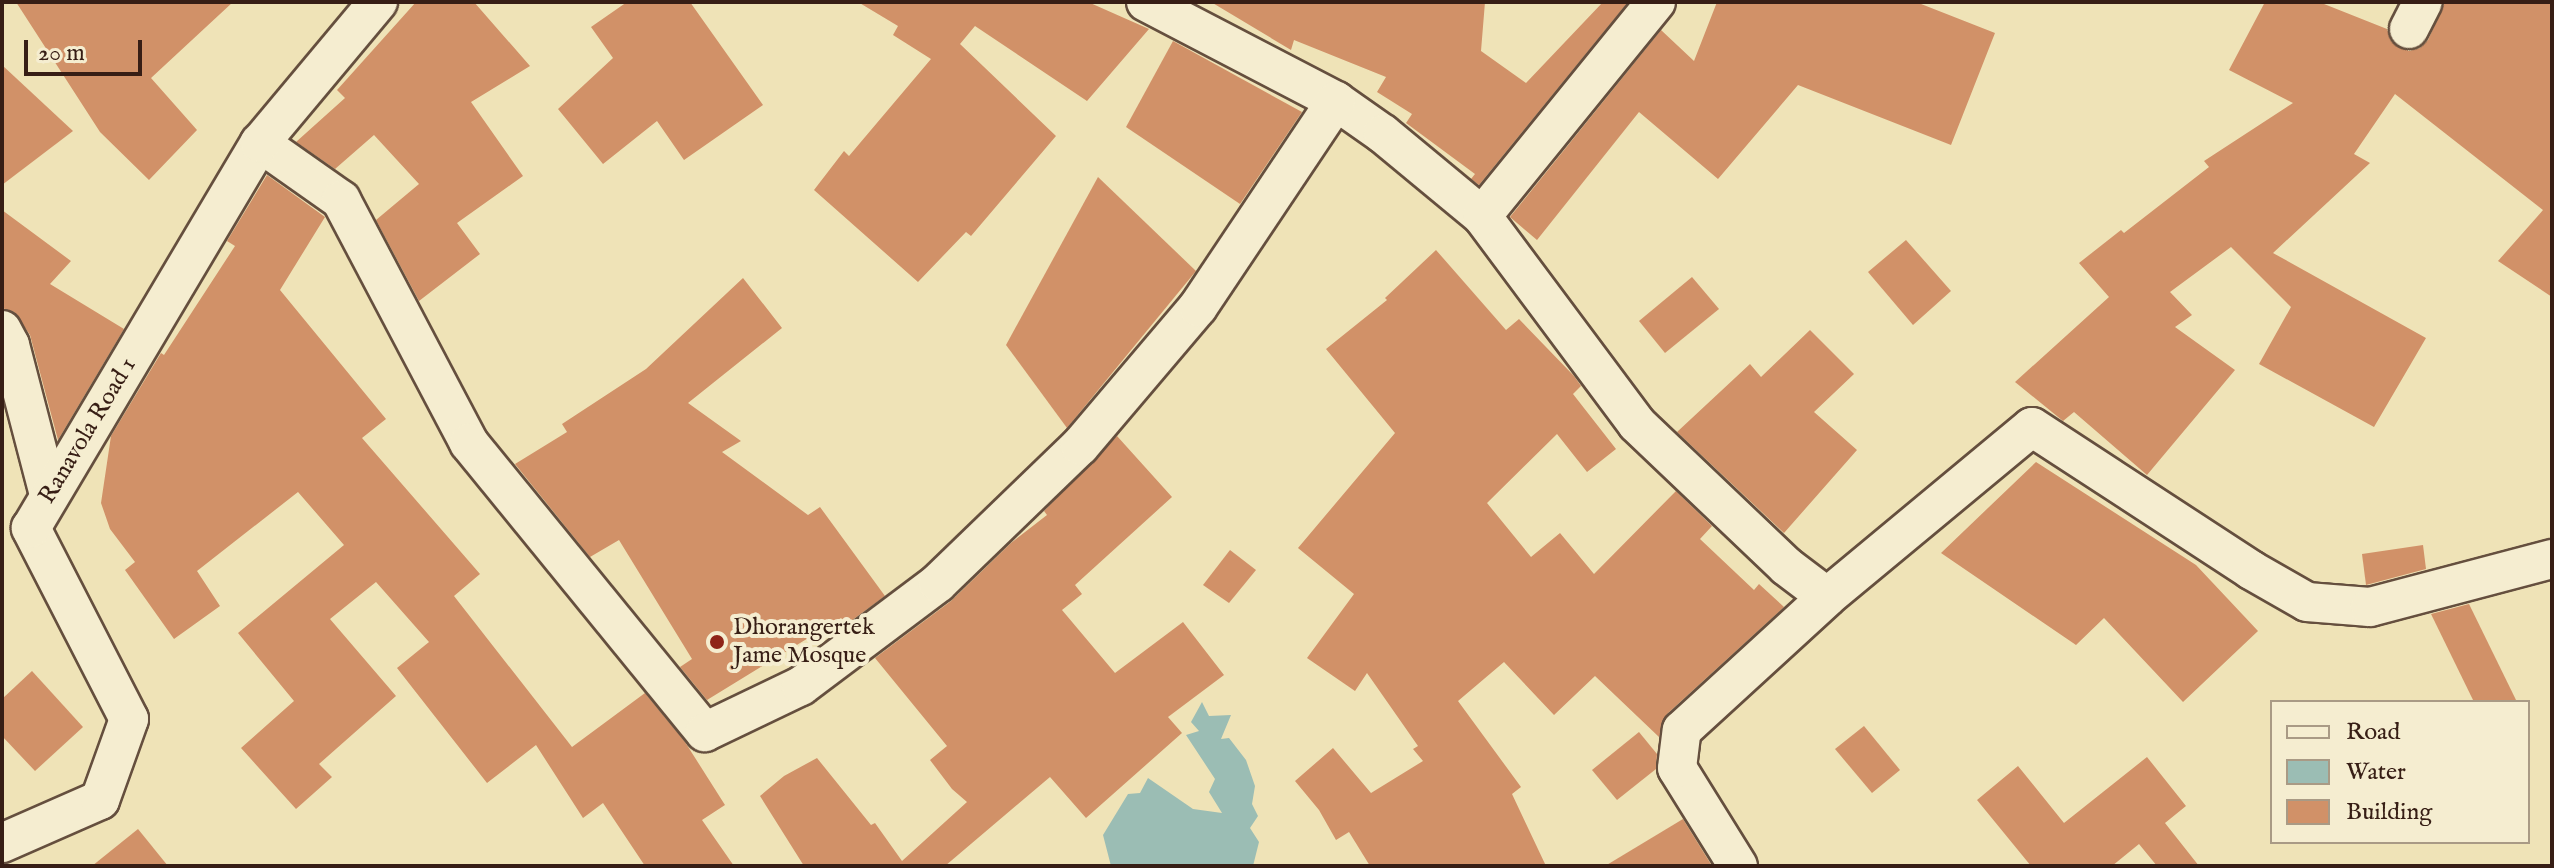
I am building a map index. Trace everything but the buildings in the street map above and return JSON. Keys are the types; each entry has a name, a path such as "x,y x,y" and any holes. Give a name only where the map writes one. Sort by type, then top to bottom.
{"street":[{"name":"Ranavola Road 1","path":"2,843 100,800 129,719 31,528 260,143 378,2"},
{"path":"1146,2 1336,101 1383,134 1482,216 1637,424 1786,566 1827,597"},
{"path":"1482,216 1656,2"},
{"path":"260,143 341,200 469,443 705,732 801,686 938,583 1080,446 1198,307 1336,101"},
{"path":"2,330 10,345 49,495"},
{"path":"1738,866 1677,768 1682,730 1827,597 2032,427 2251,570 2307,602 2370,607 2552,559"}],"water":[{"path":"1202,702 1209,716 1231,715 1221,739 1229,738 1246,760 1255,786 1252,804 1258,816 1250,828 1259,842 1253,866 1111,866 1103,835 1128,794 1140,793 1148,778 1193,809 1222,813 1209,792 1215,779 1186,735 1199,731 1191,722"}],"place":[{"name":"Dhorangertek Jame Mosque","path":"717,642"}]}
